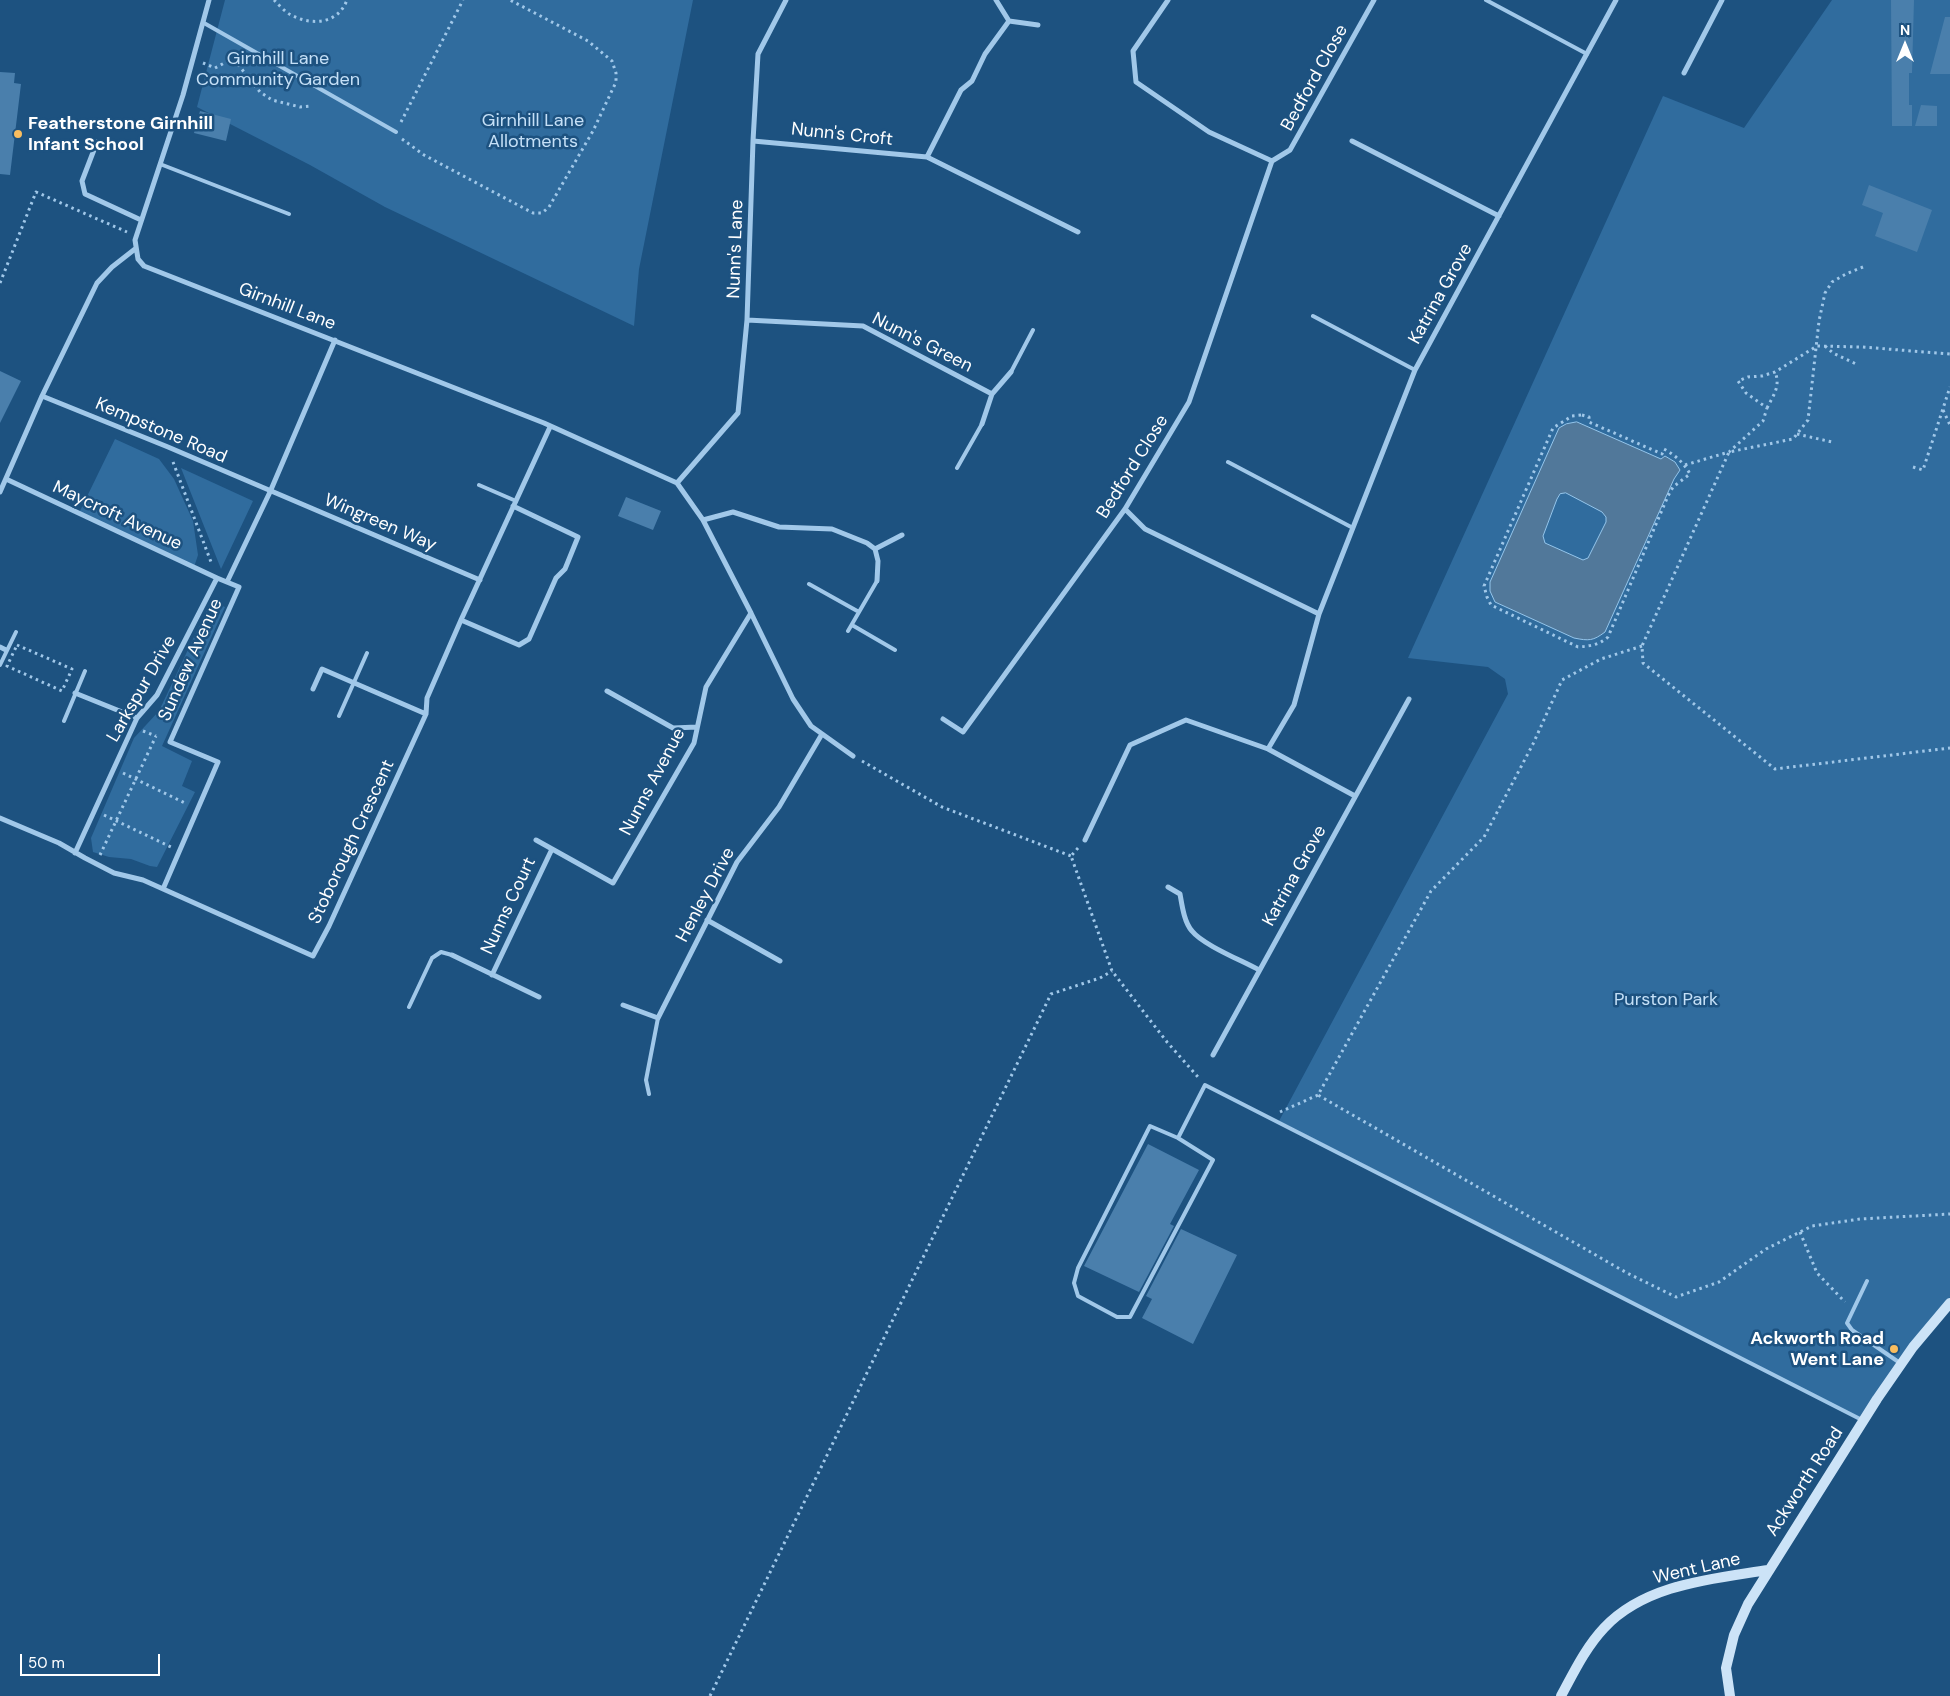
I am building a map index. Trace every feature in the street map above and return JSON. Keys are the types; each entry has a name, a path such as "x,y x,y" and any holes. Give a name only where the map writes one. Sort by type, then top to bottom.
{"main road":[{"name":"Ackworth Road","path":"1730,1696 1726,1668 1734,1635 1748,1604 1901,1364 1950,1303"},
{"name":"Went Lane","path":"1561,1696 1579,1663 1596,1638 1617,1615 1634,1604 1676,1587 1721,1577 1768,1570"}],"street":[{"path":"0,492 42,396 97,283 112,267 135,250 136,236 204,23 207,0"},
{"name":"Nunn's Lane","path":"677,483 738,413 747,320 758,54 786,0"},
{"path":"996,0 1009,21"},
{"path":"1168,0 1133,51 1136,82 1208,132 1272,161"},
{"name":"Bedford Close","path":"943,719 963,732 1125,509 1188,402 1272,161 1290,150 1374,0"},
{"name":"Katrina Grove","path":"1268,750 1294,705 1319,614 1415,370 1616,0"},
{"path":"1684,73 1722,0"},
{"path":"1009,21 1038,25"},
{"path":"927,157 961,90 972,80 985,54 1009,21"},
{"name":"Nunn's Croft","path":"753,140 927,157 1078,232"},
{"path":"1352,140 1499,216"},
{"path":"97,142 82,181 85,194 141,220"},
{"name":"Girnhill Lane","path":"135,250 138,259 144,266 550,426 677,483"},
{"name":"Nunn's Green","path":"747,320 863,326 992,394"},
{"name":"Sundew Avenue","path":"163,889 218,762 170,742 239,587 227,582 270,492 335,340"},
{"path":"982,424 992,394 1011,372"},
{"name":"Kempstone Road","path":"42,396 270,492"},
{"name":"Stoborough Crescent","path":"0,818 59,843 114,873 143,880 313,956 329,926 426,714 427,698 550,426"},
{"name":"Maycroft Avenue","path":"6,479 217,578"},
{"path":"677,483 703,520 793,699 811,726 853,756"},
{"name":"Wingreen Way","path":"270,492 480,580"},
{"path":"461,620 519,645 530,639 556,578 565,569 578,537 514,506"},
{"path":"1125,509 1145,529 1319,614"},
{"path":"703,520 733,512 779,527 832,529 867,543 876,549 878,560 877,580"},
{"path":"876,549 902,535"},
{"path":"217,578 227,582"},
{"name":"Larkspur Drive","path":"75,853 137,718 157,695 217,578"},
{"name":"Nunns Avenue","path":"613,883 694,743 706,687 751,613"},
{"path":"0,647 6,650"},
{"path":"313,689 322,669 426,714"},
{"path":"607,691 673,728 697,727"},
{"path":"76,693 137,718"},
{"name":"Katrina Grove","path":"1213,1054 1409,698"},
{"path":"1085,840 1130,745 1186,720 1268,750 1355,796"},
{"name":"Henley Drive","path":"658,1018 737,862 779,807 822,734"},
{"name":"Nunns Court","path":"536,840 613,883"},
{"name":"Nunns Court","path":"492,975 552,849"},
{"path":"1168,887 1180,894 1191,931 1211,946 1259,970"},
{"path":"707,920 780,961"},
{"name":"Nunns Court","path":"452,955 540,997"},
{"path":"624,1005 658,1018"}],"lane":[{"path":"1486,0 1587,54"},
{"path":"204,23 396,132"},
{"path":"160,164 289,214"},
{"path":"1313,316 1415,370"},
{"path":"1011,372 1033,330"},
{"path":"957,468 982,424"},
{"path":"1228,462 1353,528"},
{"path":"479,485 516,501"},
{"path":"848,631 877,580"},
{"path":"809,584 859,612"},
{"path":"852,625 895,650"},
{"path":"0,664 16,632"},
{"path":"339,716 367,653"},
{"path":"64,721 85,671"},
{"path":"409,1007 432,958 441,952 452,955"},
{"path":"649,1094 646,1080 658,1018"},
{"path":"1178,1138 1205,1085 1864,1420"},
{"path":"1150,1126 1178,1138 1213,1160 1130,1316 1117,1317 1078,1296 1074,1282 1078,1268 1150,1126"},
{"path":"1867,1281 1847,1323 1852,1330 1901,1364"}],"path":[{"path":"274,0 290,15 311,22 332,20 345,6 347,0"},
{"path":"463,0 396,132 405,143 424,156 528,211 542,213 549,207 597,122 616,82 616,73 612,62 588,41 510,0"},
{"path":"193,60 216,68 228,61 236,62 260,92 272,100 288,102 300,107 311,106"},
{"path":"0,283 36,192 136,236"},
{"path":"1685,465 1729,452 1793,439 1808,420 1819,321 1825,293 1832,282 1863,267"},
{"path":"1766,408 1746,393 1738,381 1774,372 1817,346 1862,347 1950,354"},
{"path":"1824,346 1856,364"},
{"path":"1774,372 1778,379 1776,389 1766,408 1763,421 1729,452 1642,646 1643,663 1775,768 1950,748"},
{"path":"1913,467 1923,470 1950,387"},
{"path":"1943,409 1950,425"},
{"path":"1582,415 1589,417 1589,422 1662,454 1664,449 1685,465 1690,474 1674,487 1668,496 1608,637 1601,643 1578,647 1491,605 1484,586 1553,428 1572,416 1582,415"},
{"path":"1797,434 1832,442"},
{"path":"168,448 217,578"},
{"path":"17,644 72,669 62,691 7,666 17,644"},
{"path":"1268,1117 1318,1095 1432,891 1484,837 1532,744 1562,680 1601,659 1642,646"},
{"path":"133,726 170,742"},
{"path":"101,854 156,736"},
{"path":"853,756 942,807 1071,856 1112,972 1167,1042 1205,1085"},
{"path":"119,771 188,805"},
{"path":"101,814 168,846"},
{"path":"1071,856 1085,840"},
{"path":"710,1696 1052,994 1100,978 1112,972"},
{"path":"1318,1095 1627,1273 1676,1297 1719,1282 1766,1249 1812,1226 1860,1219 1950,1214"},
{"path":"1800,1232 1817,1272 1853,1311"}],"green space":[{"name":"Girnhill Lane Allotments","path":"225,0 693,0 639,269 634,326 385,207 310,165 197,107"},
{"name":"Purston Park","path":"1832,0 1950,0 1950,1303 1864,1421 1279,1121 1508,694 1505,679 1488,667 1408,658 1663,96 1744,128"},
{"path":"115,439 159,459 174,479 193,521 198,555 194,567 79,513"},
{"path":"181,468 253,501 221,569"},
{"path":"211,601 225,607 162,746 192,761 182,786 195,792 157,867 131,859 109,857 93,852 91,838 134,738 159,711"}],"shaded area":[{"path":"1577,422 1661,459 1665,456 1675,462 1680,470 1674,479 1605,632 1591,640 1574,638 1495,602 1490,591 1490,582 1559,428 1566,424","holes":["1566,493 1602,512 1606,517 1606,522 1588,558 1583,560 1545,543 1543,536 1560,494"]}],"building":[{"path":"1891,0 1914,0 1912,73 1909,73 1909,105 1912,105 1912,126 1892,126"},
{"path":"1945,17 1950,17 1950,74 1930,74"},
{"path":"0,72 15,73 14,83 21,84 10,175 0,174"},
{"path":"1921,105 1937,106 1937,126 1915,126"},
{"path":"200,111 231,119 226,141 194,133"},
{"path":"1869,185 1932,210 1917,252 1875,236 1883,213 1862,205"},
{"path":"0,371 21,381 0,423"},
{"path":"626,497 661,511 653,530 618,516"},
{"path":"1148,1144 1199,1170 1170,1224 1174,1226 1139,1292 1084,1266"},
{"path":"1181,1229 1237,1255 1193,1344 1142,1318 1152,1299 1146,1296"}],"place":[{"name":"Featherstone Girnhill Infant School","path":"18,134"},
{"name":"Ackworth Road Went Lane","path":"1894,1349"}],"park label":[{"name":"Girnhill Lane Community Garden","path":"278,69"}]}
